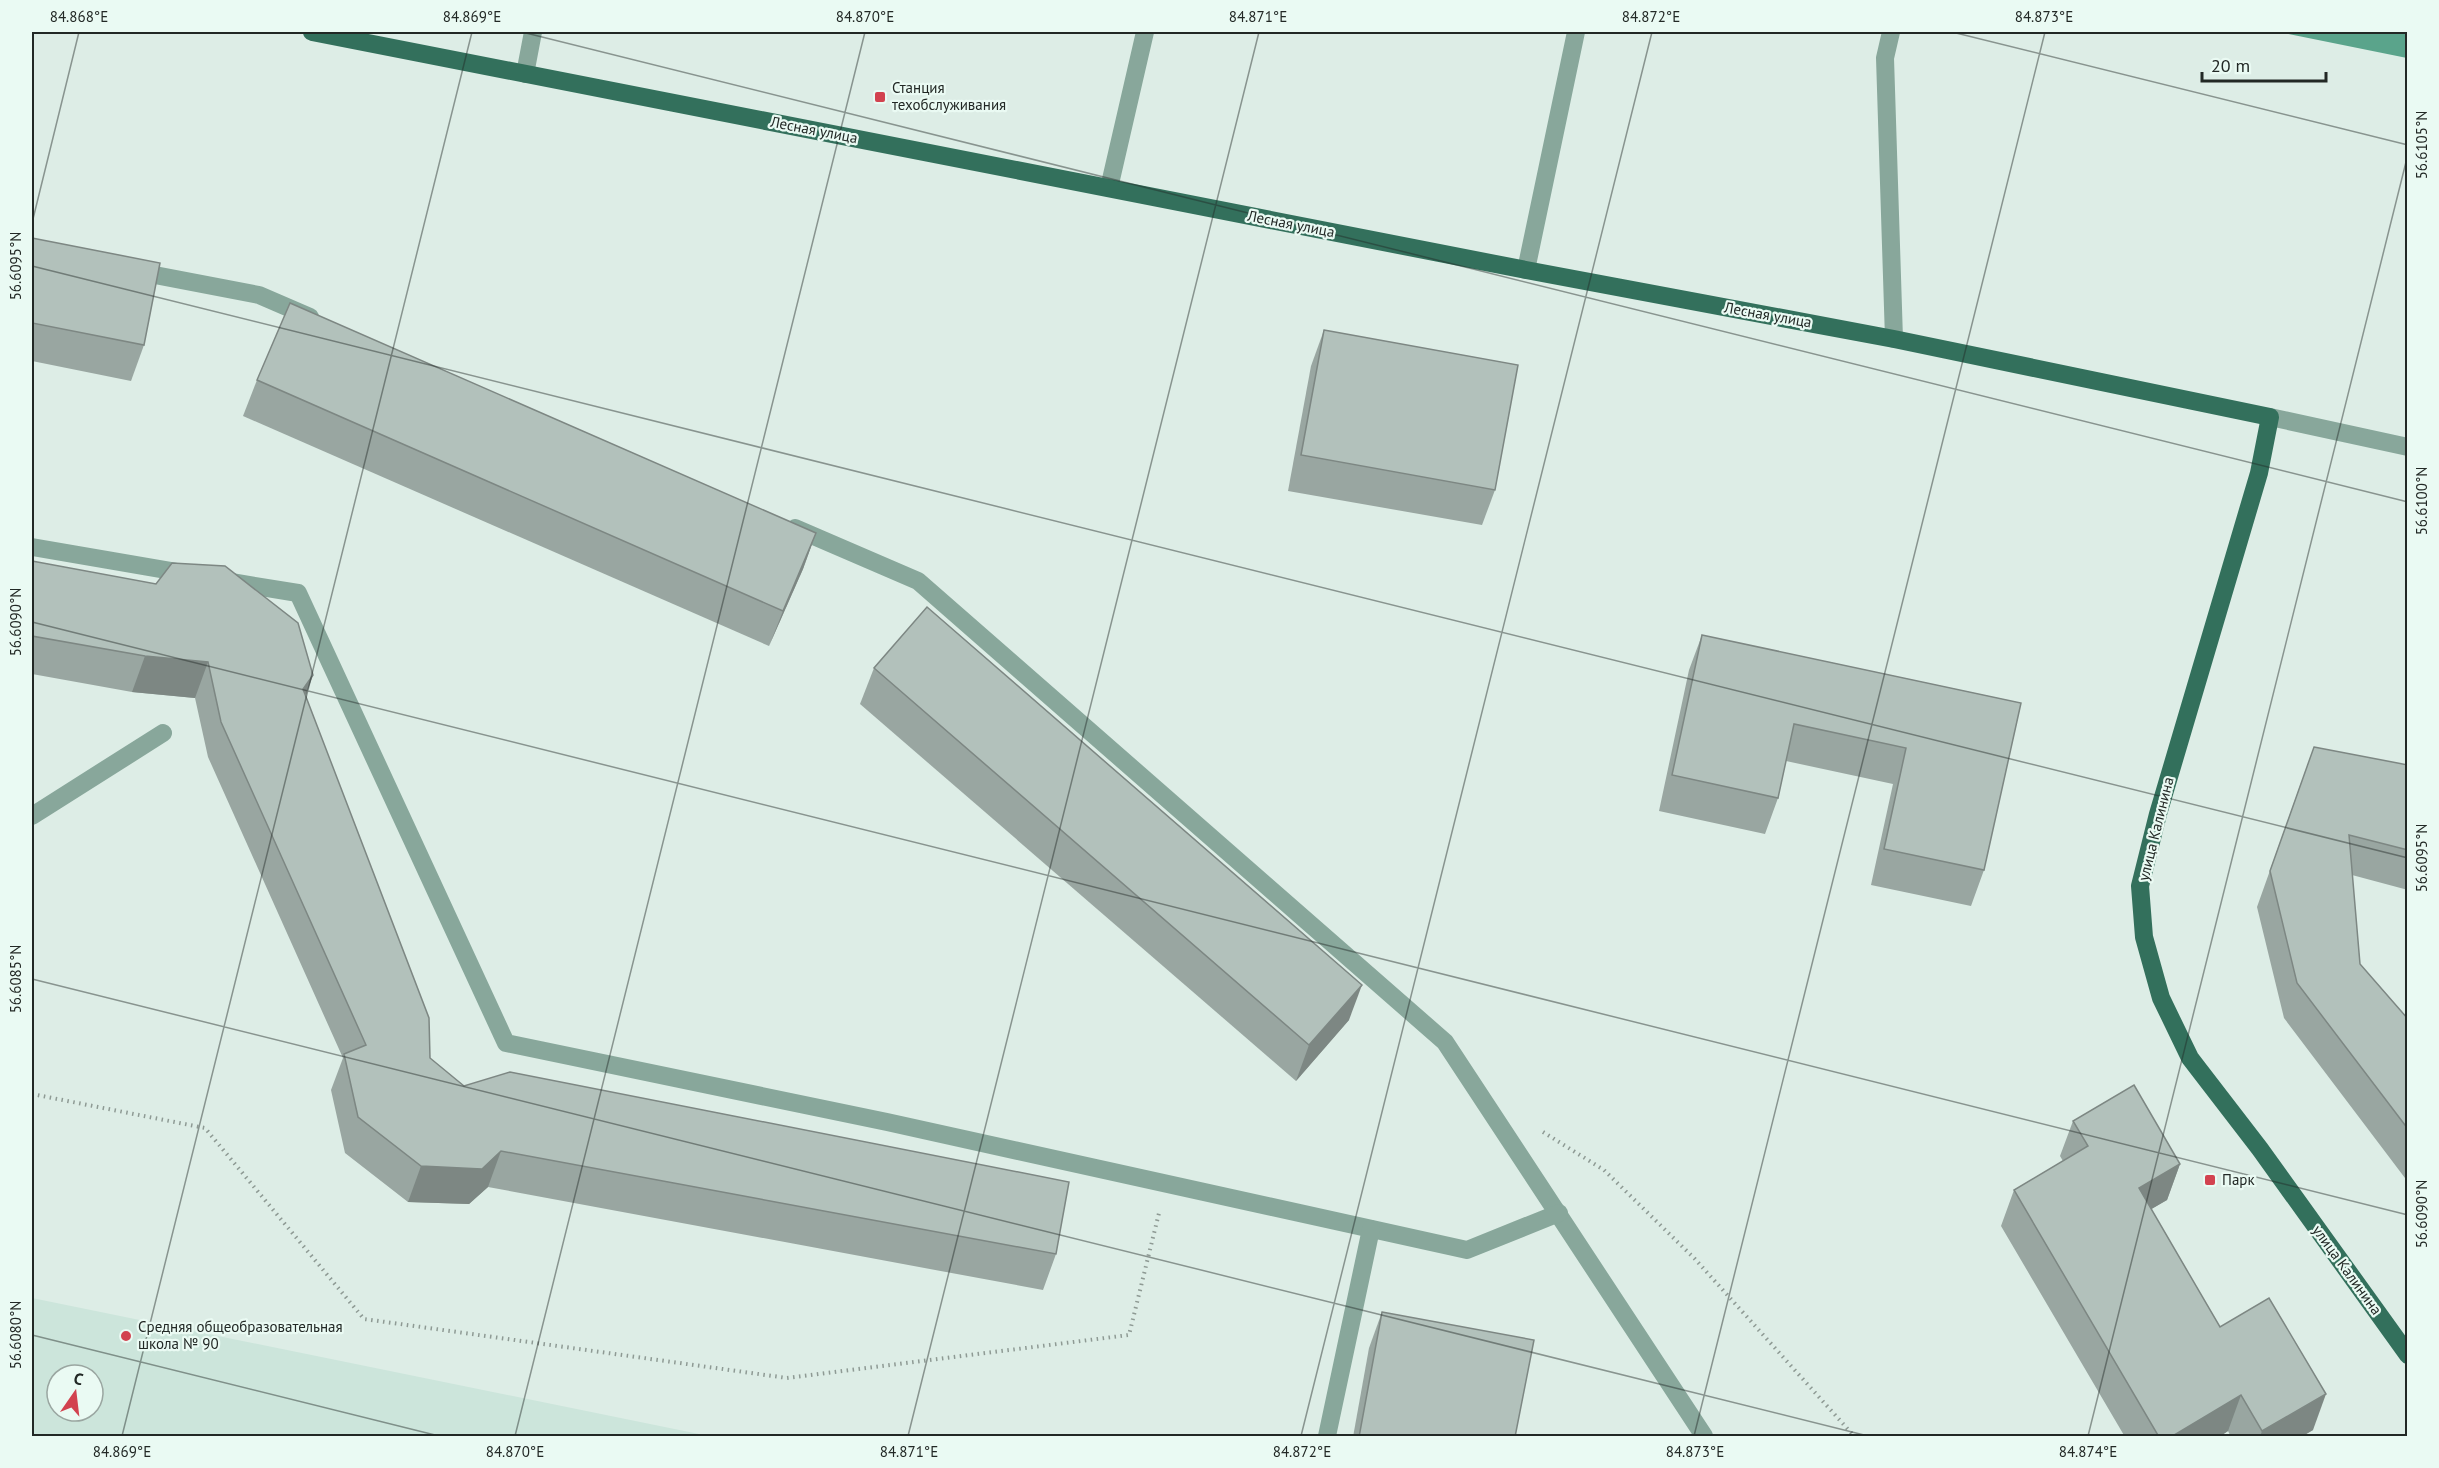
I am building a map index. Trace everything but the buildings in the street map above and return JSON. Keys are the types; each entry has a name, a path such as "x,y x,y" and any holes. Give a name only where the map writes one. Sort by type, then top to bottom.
{"main road":[{"name":"Лесная улица","path":"323,32 525,74 1526,270 1894,339 2270,417"},
{"name":"улица Калинина","path":"2270,417 2259,473 2158,814 2140,886 2144,937 2161,998 2190,1058 2260,1149 2408,1355"}],"street":[{"path":"525,74 533,32"},
{"path":"1109,188 1145,32"},
{"path":"1526,270 1576,32"},
{"path":"1891,32 1885,58 1894,339"},
{"path":"111,266 259,295 325,323"},
{"path":"2270,417 2408,447"},
{"path":"775,519 918,581 1445,1042 1704,1437"},
{"path":"32,547 298,593 506,1043 887,1122 1467,1250 1559,1213"},
{"path":"32,816 163,733"},
{"path":"1327,1437 1371,1229"}],"path":[{"path":"32,1094 205,1128 364,1320 787,1378 1129,1335 1166,1184"},
{"path":"1536,1128 1604,1170 1695,1258 1854,1437"}],"shaded area":[{"path":"2279,32 2407,32 2407,58"},
{"name":"Средняя общеобразовательная школа № 90","path":"32,1298 699,1434 698,1436 32,1436"}],"place":[{"name":"Станция техобслуживания","path":"880,97"},
{"name":"Парк","path":"2210,1180"},
{"name":"Средняя общеобразовательная школа № 90","path":"126,1336"}]}
